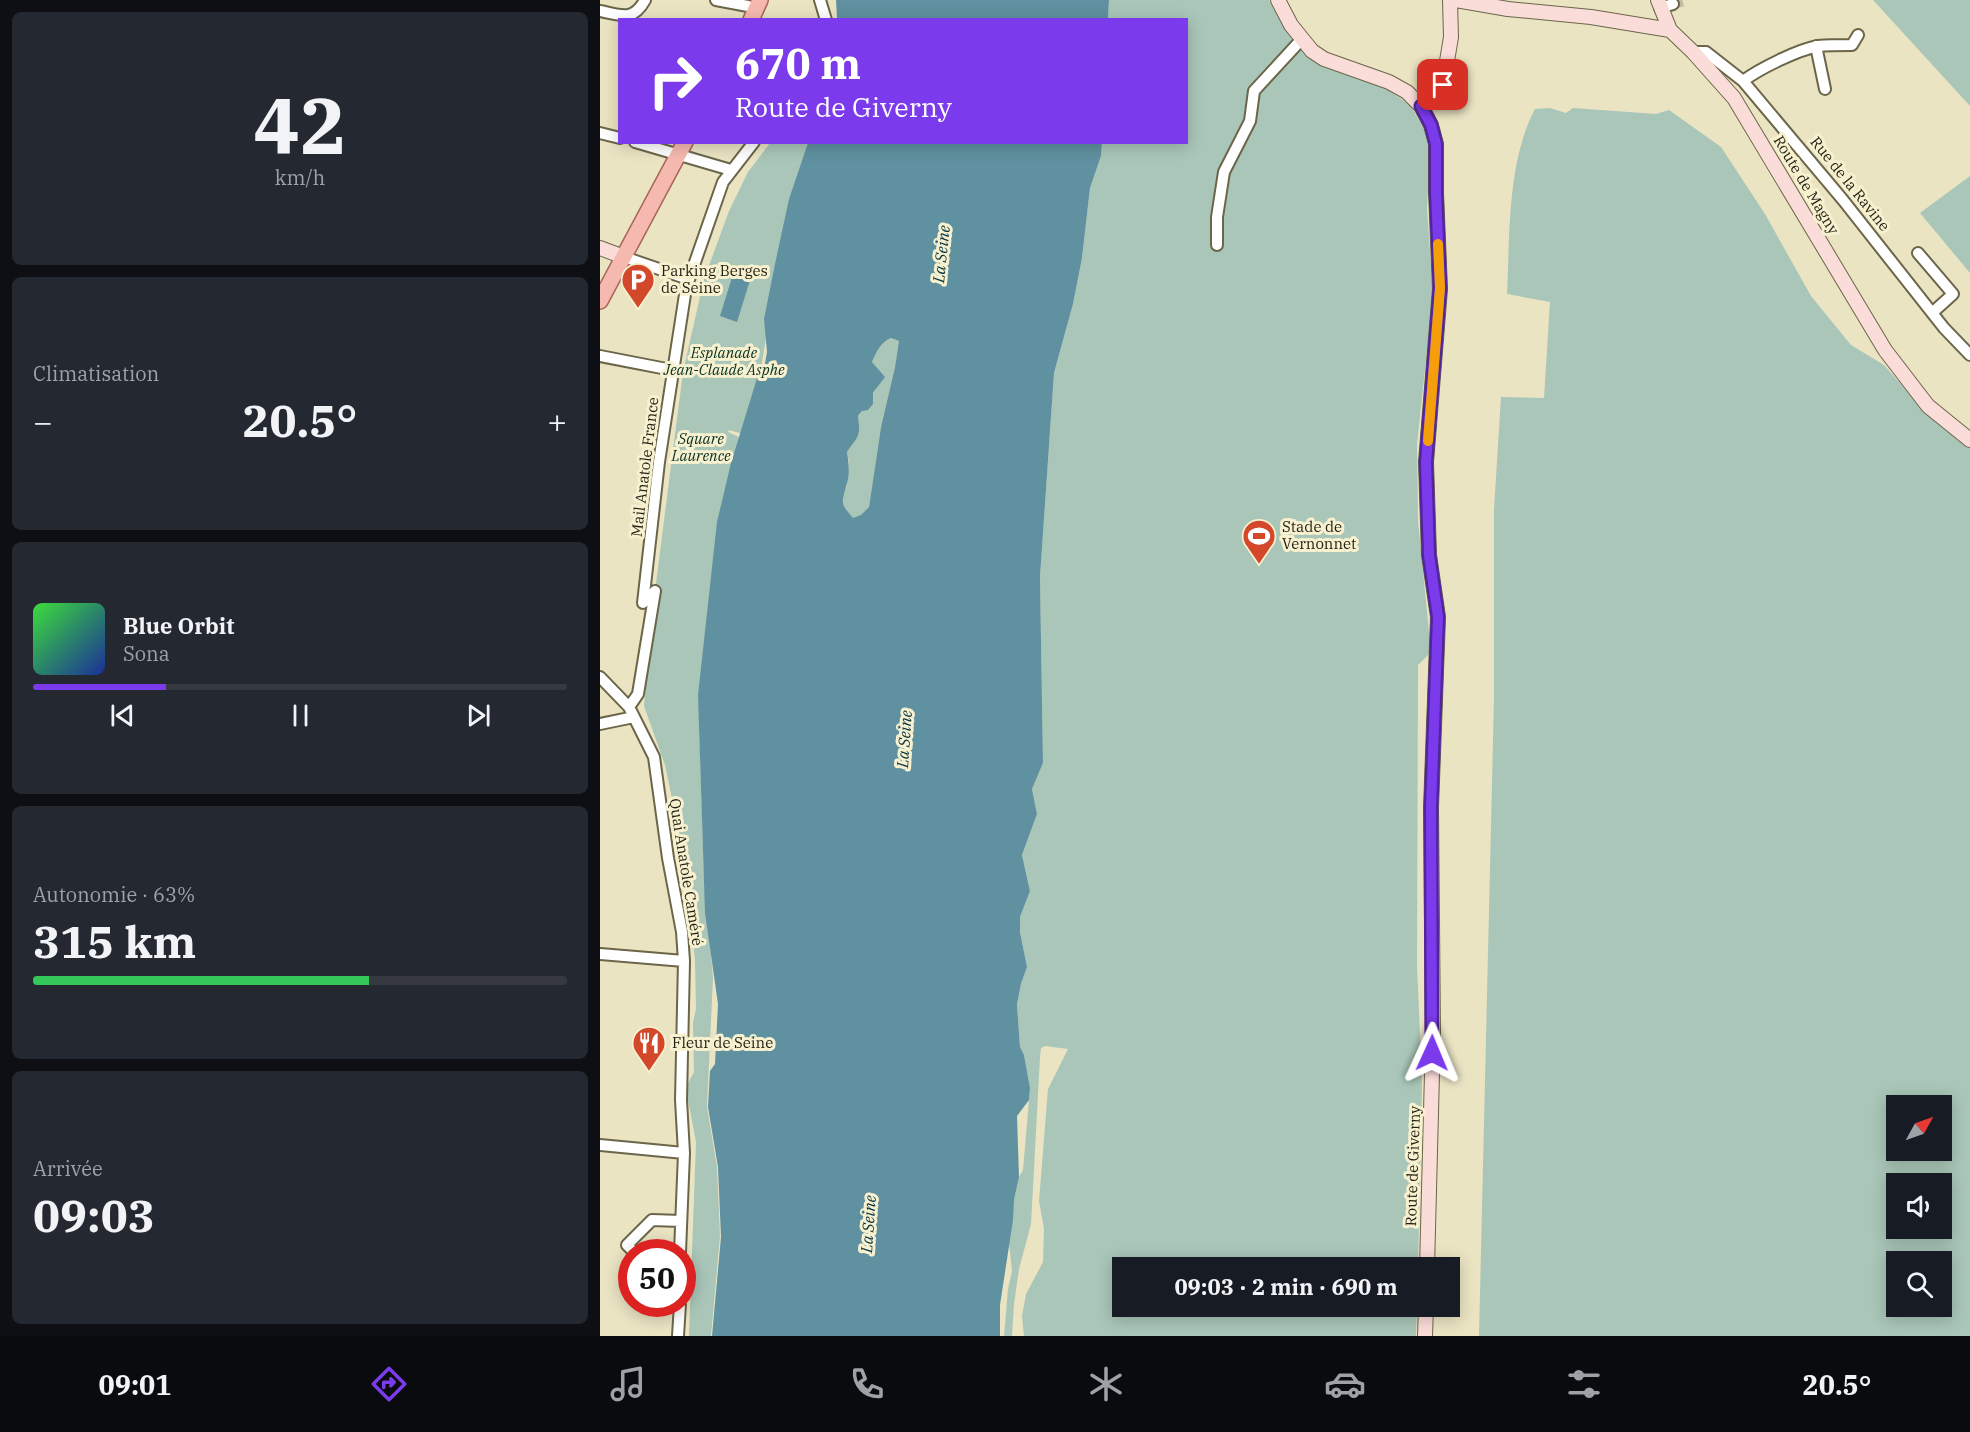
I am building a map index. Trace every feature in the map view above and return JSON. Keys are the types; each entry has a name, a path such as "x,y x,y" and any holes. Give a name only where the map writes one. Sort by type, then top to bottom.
{"main road":[{"path":"1278,0 1291,25 1312,51 1324,59 1389,82 1407,92 1421,106 1443,85 1451,37 1450,0"},
{"path":"1456,0 1513,4 1670,30 1664,4"},
{"name":"Route de Magny","path":"1670,30 1694,52 1734,99 1885,350 1928,406 1970,440"},
{"name":"Route de Giverny","path":"1421,106 1431,125 1436,144 1440,288 1426,462 1429,555 1438,617 1431,807 1433,1034 1427,1257"},
{"path":"600,301 682,148"},
{"path":"600,248 624,257"},
{"path":"1425,1336 1426,1317"}],"street":[{"path":"600,11 632,15 640,9 645,0"},
{"path":"716,0 750,9"},
{"path":"820,0 825,18"},
{"path":"1743,81 1766,67 1816,46 1852,45 1858,35"},
{"path":"1217,245 1217,217 1224,172 1250,121 1254,91 1301,40"},
{"path":"1816,46 1825,89"},
{"name":"Rue de la Ravine","path":"1694,52 1706,52 1743,81 1843,200 1932,313 1970,355"},
{"path":"600,133 618,138"},
{"path":"650,144 682,148 731,170"},
{"name":"Mail Anatole France","path":"629,707 638,693 655,591 643,603 659,462 688,279 719,192 731,170 752,144"},
{"path":"1918,253 1953,294 1932,313"},
{"path":"624,257 688,279"},
{"path":"600,356 672,370"},
{"name":"Quai Anatole Caméré","path":"600,677 629,707 654,757 668,858 682,932 684,961 681,1100 684,1153 680,1239"},
{"path":"600,724 634,717"},
{"path":"600,954 684,961"},
{"path":"600,1145 684,1153"},
{"path":"633,1239 652,1220 681,1221"},
{"path":"678,1336 679,1317"}],"green space":[{"path":"1109,0 1269,0 1285,30 1317,62 1387,89 1410,105 1424,129 1430,154 1427,208 1433,295 1417,444 1418,521 1431,652 1418,665 1417,966 1422,1082 1418,1257 1112,1257 1112,1317 1417,1317 1416,1336 1024,1336 1022,1316 1026,1294 1043,1262 1044,1229 1039,1201 1048,1089 1068,1049 1045,1046 1041,1048 1040,1057 1031,1224 1019,1269 1012,1336 1004,1336 1012,1271 1009,1243 1014,1200 1019,1177 1023,1170 1030,1088 1024,1055 1020,1047 1017,1003 1027,967 1020,932 1020,917 1030,891 1022,855 1037,814 1032,789 1043,763 1040,577 1054,373 1073,304 1082,258 1090,188 1101,156 1102,144 1188,144 1188,18 1108,18"},
{"path":"1873,0 1970,0 1970,106"},
{"path":"1550,108 1566,113 1573,108 1656,114 1669,110 1721,147 1765,214 1811,296 1851,345 1884,365 1924,410 1963,444 1970,436 1970,1336 1479,1336 1494,698 1494,510 1501,397 1544,398 1550,302 1507,294 1512,199 1519,152 1535,109"},
{"path":"769,144 808,144 771,306 761,369 743,434 729,430 728,432 739,437 722,501 699,719 704,878 713,978 707,1107 717,1167 720,1236 711,1336 689,1336 690,1317 696,1317 696,1239 692,1239 696,1142 688,1100 688,1083 694,1072 695,960 680,837 665,765 644,706 655,591 683,372 704,279 729,211 748,172"},
{"path":"1970,176 1970,273 1920,213"},
{"path":"891,338 899,341 881,427 869,507 861,516 853,519 844,508 842,497 847,486 849,462 847,452 856,439 859,428 858,417 884,377 872,362 879,346"}],"water":[{"path":"836,0 1109,0 1108,18 837,18"},
{"name":"La Seine","path":"808,144 1102,144 1101,156 1090,188 1082,258 1073,304 1054,373 1040,577 1043,763 1032,789 1037,814 1022,855 1030,891 1020,917 1020,932 1027,967 1017,1004 1020,1047 1024,1055 1030,1088 1029,1100 1017,1116 1019,1177 1000,1305 1000,1336 712,1336 721,1237 718,1167 708,1107 710,1071 715,1064 718,1004 705,913 698,695 717,522 731,463 758,375 764,369 767,352 764,319 789,199","holes":["891,338 899,341 881,427 869,507 861,515 853,518 843,504 849,474 847,452 858,436 858,416 873,404 873,393 885,377 872,362 875,354 881,345"]},
{"path":"734,271 751,277 737,322 720,316"}],"tunnel":[{"path":"1673,4 1685,1"}],"slow traffic":[{"path":"1428,441 1440,288 1438,244"}],"place":[{"name":"Parking Berges de Seine","path":"638,309"},
{"name":"Stade de Vernonnet","path":"1259,565"},
{"name":"Fleur de Seine","path":"649,1072"}],"route":[{"path":"1432,1053 1431,807 1438,617 1429,555 1426,462 1440,288 1436,144 1431,125 1421,106 1443,85"}],"park label":[{"name":"Esplanade Jean-Claude Asphe","path":"724,362"},
{"name":"Square Laurence","path":"701,448"}]}
